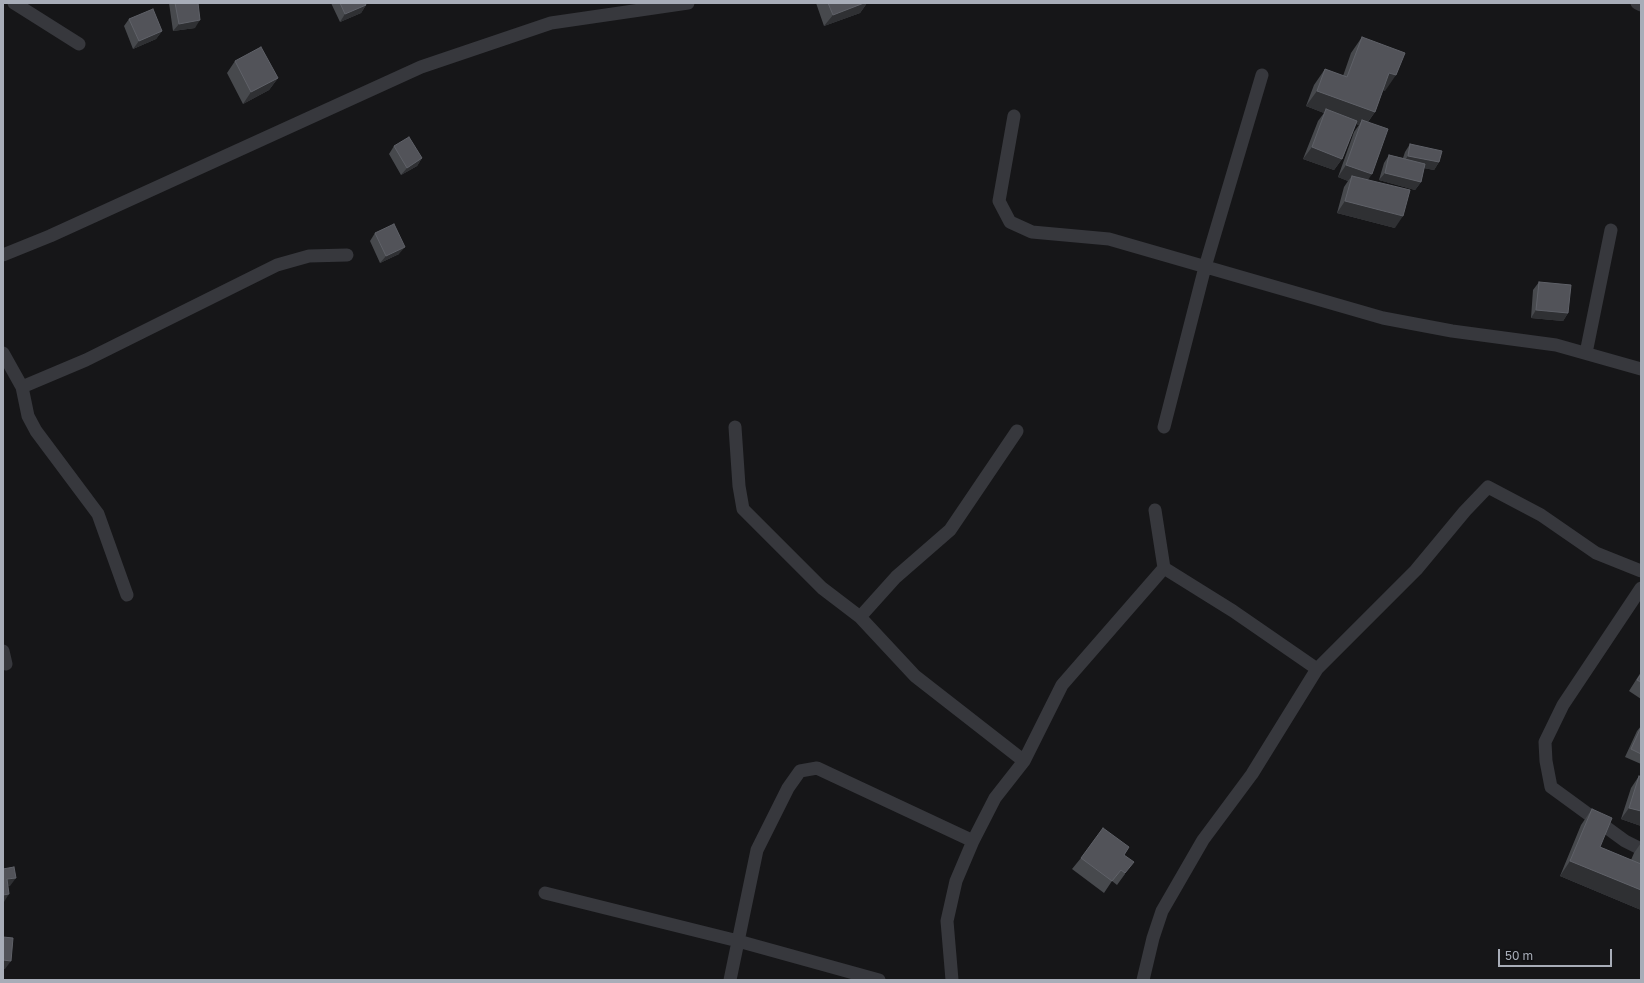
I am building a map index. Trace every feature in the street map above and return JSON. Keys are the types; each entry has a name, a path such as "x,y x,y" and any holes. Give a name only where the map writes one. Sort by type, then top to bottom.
{"street":[{"path":"14,3 79,44"},
{"path":"3,255 50,236 421,67 551,23 688,3"},
{"path":"1637,3 1641,5"},
{"path":"1164,428 1205,267 1262,76"},
{"path":"1014,116 999,201 1010,222 1032,232 1109,239 1383,318 1452,331 1556,346 1641,369"},
{"path":"1586,353 1611,230"},
{"path":"22,388 86,360 277,266 309,256 347,255"},
{"path":"3,353 22,388 28,416 36,431 98,514 127,595"},
{"path":"735,427 739,486 743,508 822,588 860,618 915,676 1024,761"},
{"path":"860,618 896,577 950,530 1018,430"},
{"path":"1142,980 1162,911 1203,840 1252,774 1317,669 1416,570 1465,511 1488,487 1541,515 1596,553 1641,572"},
{"path":"1155,510 1164,568 1233,611 1317,669"},
{"path":"952,980 947,921 956,881 973,841 995,798 1024,761 1062,685 1164,568"},
{"path":"1641,588 1563,705 1544,742 1551,787 1625,841 1641,849"},
{"path":"3,651 6,664"},
{"path":"730,980 757,850 788,788 800,771 817,768 973,841"},
{"path":"545,893 738,941 879,980"}],"building":[{"path":"175,3 198,3 200,20 179,24"},
{"path":"340,3 365,3 366,5 345,14"},
{"path":"828,3 864,3 833,15"},
{"path":"153,9 162,31 139,41 129,19"},
{"path":"1362,37 1405,53 1396,75 1389,73 1375,112 1317,91 1325,69 1347,77"},
{"path":"261,47 278,78 251,92 235,61"},
{"path":"1326,109 1357,121 1342,159 1312,147"},
{"path":"1362,120 1388,129 1372,174 1346,165"},
{"path":"409,137 422,158 407,168 394,146"},
{"path":"1410,144 1442,151 1439,162 1408,156"},
{"path":"1389,155 1425,164 1421,182 1385,173"},
{"path":"1352,176 1410,190 1403,216 1345,201"},
{"path":"394,224 405,247 386,256 375,233"},
{"path":"1539,282 1571,285 1568,313 1536,310"},
{"path":"1641,674 1641,682 1637,680"},
{"path":"1641,727 1641,754 1631,749"},
{"path":"1639,776 1641,777 1641,811 1629,808"},
{"path":"1592,809 1612,818 1600,847 1641,864 1641,890 1570,861"},
{"path":"1103,828 1129,847 1124,855 1134,862 1125,873 1121,870 1112,881 1081,858"},
{"path":"14,867 16,878 7,879 9,894 3,895 3,869"},
{"path":"3,937 13,938 11,961 3,960"}]}
